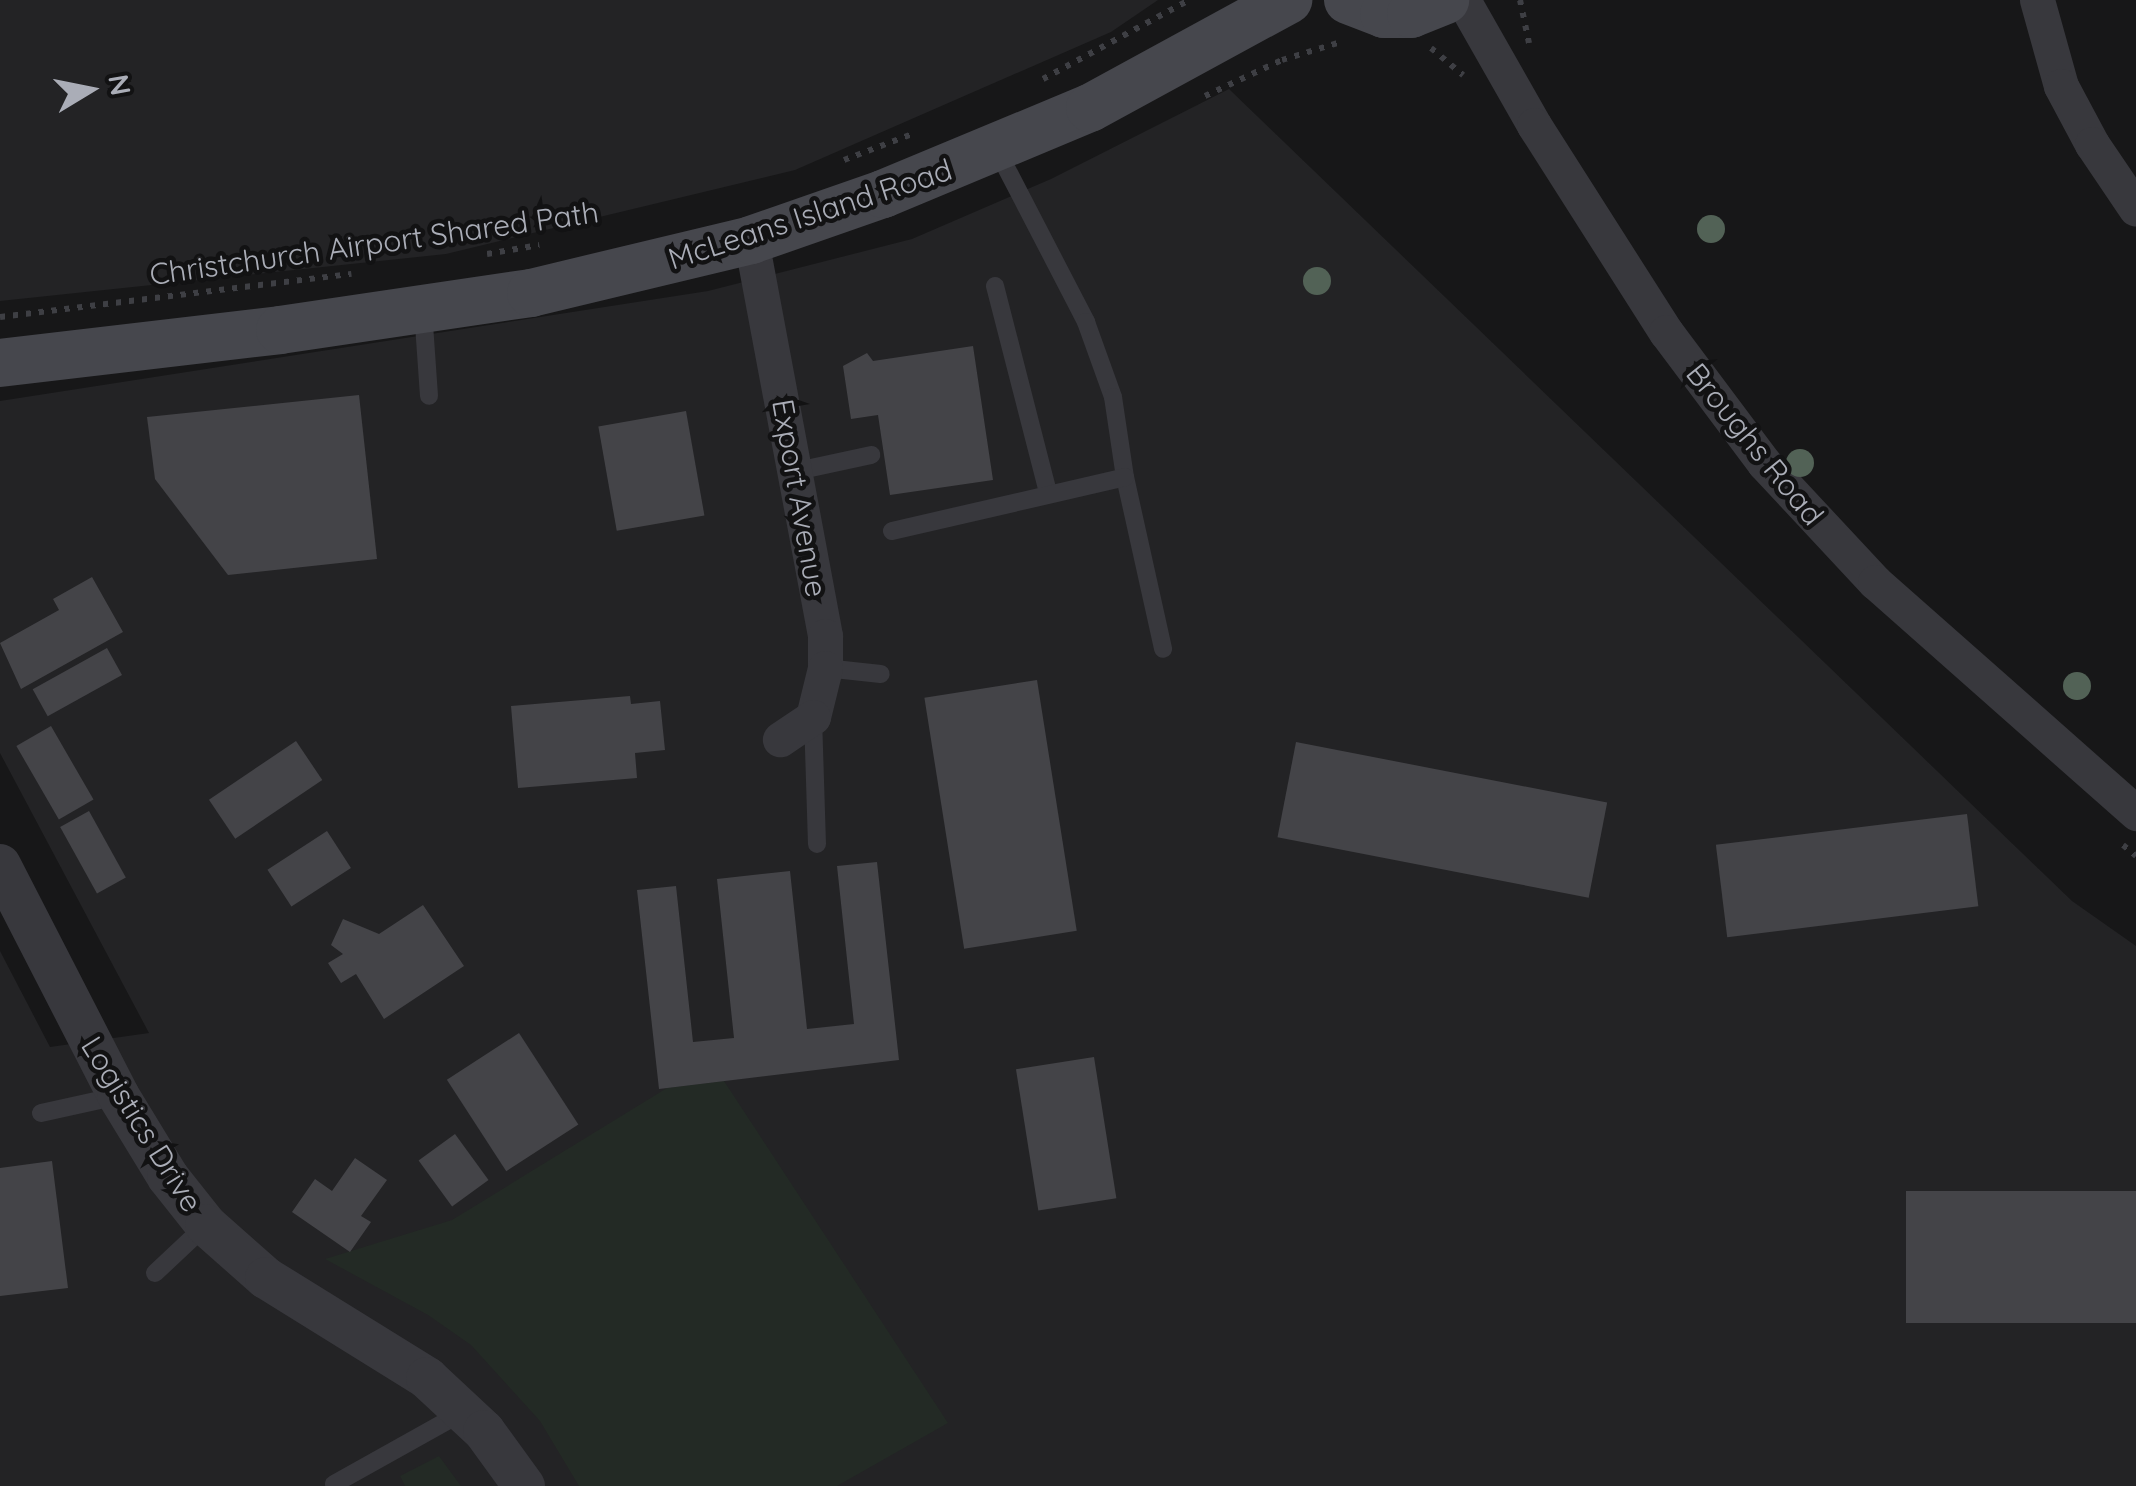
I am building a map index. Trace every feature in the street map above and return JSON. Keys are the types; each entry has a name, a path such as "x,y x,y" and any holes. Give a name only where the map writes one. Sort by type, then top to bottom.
{"main road":[{"name":"McLeans Island Road","path":"0,363 423,309 600,279 752,240 997,150 1090,108 1288,0"},
{"path":"1350,20 1410,14 1445,0"}],"street":[{"name":"Broughs Road","path":"1463,0 1534,124 1666,332 1764,463 1874,582 2129,829"},
{"path":"2037,0 2062,86 2092,144 2136,209"},
{"name":"Export Avenue","path":"752,240 798,471 825,636 825,668 813,717"},
{"path":"780,739 813,717"},
{"name":"Logistics Drive","path":"0,865 118,1096 168,1177 206,1225 266,1278 392,1354 463,1412 484,1432 524,1486"}],"lane":[{"path":"997,150 1086,322 1113,397 1124,477 1163,649"},
{"path":"995,286 1048,492"},
{"path":"423,309 429,396"},
{"path":"798,471 871,455"},
{"path":"892,532 1124,477"},
{"path":"825,668 881,674"},
{"path":"813,717 816,844"},
{"path":"42,1113 118,1096"},
{"path":"155,1273 206,1225"},
{"path":"334,1484 463,1412"}],"path":[{"path":"1027,87 1189,0"},
{"path":"1192,104 1350,20"},
{"path":"1420,42 1450,60 1471,86"},
{"path":"826,168 917,132"},
{"name":"Christchurch Airport Shared Path","path":"480,255 556,242"},
{"name":"Christchurch Airport Shared Path","path":"0,316 370,272"},
{"path":"2129,829 2136,856"}],"shaded area":[{"path":"0,0 1158,0 1111,32 795,170 446,254 0,301"},
{"path":"1229,89 2072,901 2136,946 2136,1486 0,1486 0,951 50,1047 149,1033 0,753 0,401 708,291 912,239 1051,179"},
{"path":"724,1081 948,1423 837,1486 579,1486 540,1421 471,1345 428,1315 325,1259 452,1220 667,1088"},
{"path":"439,1456 461,1486 405,1486 400,1476"}],"building":[{"path":"973,346 993,480 890,495 878,415 851,419 843,366 867,353 873,361"},
{"path":"359,395 377,559 228,575 155,479 147,417"},
{"path":"686,411 704,515 617,531 598,426"},
{"path":"92,577 123,632 21,689 0,643 59,610 53,599"},
{"path":"107,648 122,675 48,716 33,689"},
{"path":"1037,680 1077,931 964,949 924,698"},
{"path":"630,696 631,704 660,701 665,750 635,753 637,778 518,788 511,706"},
{"path":"51,726 94,800 59,820 16,746"},
{"path":"296,741 322,780 235,839 209,800"},
{"path":"1296,742 1607,802 1589,898 1277,837"},
{"path":"89,811 126,877 97,893 60,827"},
{"path":"1967,814 1978,906 1727,937 1716,845"},
{"path":"327,831 351,868 291,907 267,870"},
{"path":"877,862 899,1060 659,1089 637,890 676,886 693,1042 734,1038 717,879 790,871 807,1029 854,1024 837,866"},
{"path":"423,905 464,966 384,1019 356,974 341,983 328,963 343,954 331,945 343,919 379,934"},
{"path":"519,1033 578,1124 506,1171 447,1080"},
{"path":"1094,1057 1116,1198 1038,1211 1016,1069"},
{"path":"455,1134 489,1180 452,1207 419,1160"},
{"path":"355,1158 387,1180 361,1216 371,1222 350,1252 292,1212 315,1179 332,1191"},
{"path":"52,1161 68,1288 0,1296 0,1168"},
{"path":"1906,1191 2136,1191 2136,1323 1906,1323"}]}
